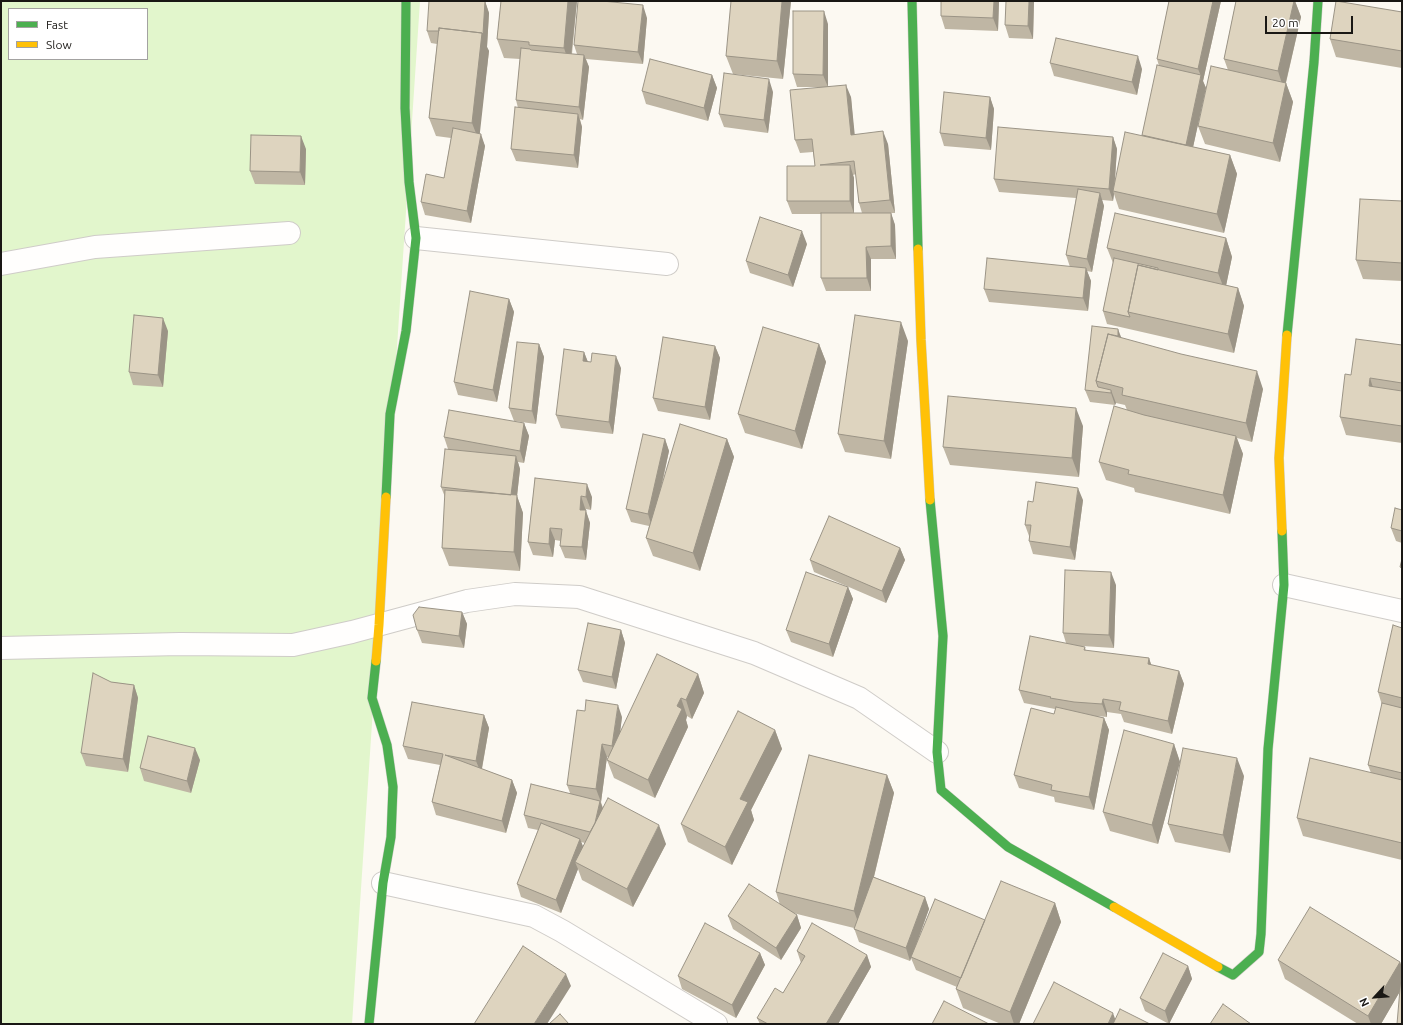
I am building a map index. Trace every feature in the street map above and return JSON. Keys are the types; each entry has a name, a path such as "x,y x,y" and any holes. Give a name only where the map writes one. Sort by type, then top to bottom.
{"street":[{"path":"369,1024 383,883 392,837 393,787 387,745 372,698 379,625 390,414 406,331 416,238 404,108 406,1"},
{"path":"912,1 922,340 929,492 943,636 937,752 941,790 1008,847 1233,975 1259,952 1268,749 1284,585 1279,458 1288,320 1308,130 1318,1"},
{"path":"1,264 95,246 289,233"},
{"path":"416,238 667,264"},
{"path":"1284,585 1402,611"},
{"path":"1,648 180,644 293,645 352,632 467,601 515,594 579,597 754,653 859,698 937,752"},
{"path":"383,883 534,916 562,931 716,1024"}],"green space":[{"path":"1,1 420,1 352,1024 1,1024"}],"building":[{"path":"429,1 485,1 483,34 439,28 439,31 427,31"},
{"path":"501,1 568,1 564,48 529,45 529,42 497,39"},
{"path":"578,1 602,1 643,5 638,52 574,45"},
{"path":"731,1 782,1 777,61 726,56"},
{"path":"941,1 994,1 993,18 941,16"},
{"path":"1006,1 1029,1 1028,26 1005,25"},
{"path":"1169,1 1213,1 1198,69 1157,59"},
{"path":"1236,1 1294,1 1278,71 1224,59"},
{"path":"1336,1 1402,12 1402,51 1330,39"},
{"path":"793,11 824,11 823,75 793,74"},
{"path":"439,28 482,33 472,123 429,118"},
{"path":"1056,38 1138,56 1132,82 1050,63"},
{"path":"521,48 584,55 579,107 516,100"},
{"path":"650,59 712,75 704,108 642,91"},
{"path":"1157,65 1201,75 1186,145 1142,135"},
{"path":"1211,66 1286,83 1273,143 1198,126"},
{"path":"724,73 769,79 764,120 719,114"},
{"path":"846,85 851,135 883,131 890,200 859,203 854,161 820,165 850,165 850,201 787,201 787,166 815,166 812,139 795,140 790,90"},
{"path":"944,92 990,97 986,138 940,133"},
{"path":"515,107 578,114 574,155 511,149"},
{"path":"998,127 1113,137 1109,189 994,179"},
{"path":"453,128 481,134 467,211 421,202 426,174 444,178"},
{"path":"1125,132 1230,155 1217,214 1113,191"},
{"path":"251,135 301,136 300,172 250,171"},
{"path":"1078,189 1100,193 1087,259 1066,255"},
{"path":"1360,199 1402,201 1402,263 1356,260"},
{"path":"821,213 891,213 891,246 866,247 867,278 821,278"},
{"path":"1115,213 1226,238 1218,273 1107,248"},
{"path":"760,217 802,231 788,275 746,261"},
{"path":"987,258 1086,268 1083,298 984,289"},
{"path":"1114,258 1158,268 1158,270 1138,265 1128,312 1130,317 1103,311"},
{"path":"1138,265 1238,288 1228,334 1128,312"},
{"path":"470,291 509,299 493,390 454,382"},
{"path":"134,315 163,318 158,375 129,372"},
{"path":"855,315 901,322 884,441 838,434"},
{"path":"1092,326 1118,329 1118,336 1108,334 1096,381 1098,387 1111,390 1111,393 1085,390"},
{"path":"763,327 819,344 795,431 738,414"},
{"path":"1108,334 1181,354 1257,371 1246,423 1122,395 1123,388 1096,381"},
{"path":"663,337 715,346 705,407 653,398"},
{"path":"1356,339 1402,345 1402,383 1370,378 1369,386 1402,391 1402,426 1340,417 1345,374 1351,375"},
{"path":"517,342 539,344 532,411 509,408"},
{"path":"564,349 584,352 583,361 591,362 592,353 616,356 609,422 556,415"},
{"path":"948,396 1076,408 1072,458 943,447"},
{"path":"1114,406 1144,415 1236,436 1223,495 1128,474 1129,470 1099,462"},
{"path":"449,410 524,423 520,451 444,437"},
{"path":"680,424 727,439 693,553 646,538"},
{"path":"643,434 665,439 648,514 626,509"},
{"path":"445,449 516,456 511,495 441,487"},
{"path":"535,478 587,484 586,497 581,496 580,510 586,510 582,547 560,546 562,529 550,528 549,544 528,542"},
{"path":"1036,482 1078,488 1070,547 1029,541 1031,525 1025,525 1028,501 1033,502"},
{"path":"445,490 517,495 514,552 442,548"},
{"path":"1395,508 1402,510 1402,531 1391,528"},
{"path":"829,516 900,548 882,591 810,560"},
{"path":"1065,570 1111,572 1109,635 1063,633"},
{"path":"806,572 848,587 829,644 786,630"},
{"path":"419,607 462,612 459,636 417,630 413,615"},
{"path":"588,623 621,630 612,677 578,670"},
{"path":"1393,625 1402,628 1402,698 1378,692"},
{"path":"1030,636 1085,647 1084,650 1149,658 1148,664 1179,671 1168,721 1119,710 1121,702 1103,699 1102,704 1074,702 1050,698 1051,697 1019,690"},
{"path":"657,654 698,674 686,700 681,698 677,706 682,709 648,780 607,760"},
{"path":"93,673 111,682 134,685 123,759 81,753"},
{"path":"586,700 618,705 612,746 602,744 596,789 567,785 577,710 585,711"},
{"path":"412,702 484,715 476,761 445,755 512,780 502,821 432,802 443,754 403,746"},
{"path":"1382,703 1402,708 1402,773 1368,765"},
{"path":"1056,707 1104,718 1089,797 1051,790 1052,785 1014,775 1031,708 1054,714"},
{"path":"738,711 775,730 740,799 748,802 725,847 681,824"},
{"path":"1124,730 1174,744 1152,825 1103,812"},
{"path":"148,736 195,748 187,781 140,768"},
{"path":"1183,748 1237,758 1223,835 1168,824"},
{"path":"809,755 887,775 854,911 776,892"},
{"path":"1310,758 1402,780 1402,843 1297,818"},
{"path":"531,784 600,801 595,823 590,832 524,815"},
{"path":"608,798 659,825 627,889 575,862"},
{"path":"541,823 580,839 556,900 517,884"},
{"path":"873,877 925,897 906,948 854,929"},
{"path":"1001,881 1055,903 1010,1012 956,989"},
{"path":"749,884 797,915 776,948 728,916"},
{"path":"935,899 985,920 961,978 911,957"},
{"path":"1310,907 1400,962 1368,1016 1278,960"},
{"path":"705,923 760,953 732,1005 678,976"},
{"path":"812,923 867,955 826,1024 768,1024 757,1018 775,988 783,993 805,956 797,951"},
{"path":"523,946 566,974 534,1024 474,1024"},
{"path":"1163,953 1188,966 1165,1011 1140,998"},
{"path":"1401,977 1402,1024 1397,1024"},
{"path":"1054,982 1113,1013 1108,1024 1033,1024"},
{"path":"944,1001 989,1024 932,1024"},
{"path":"1223,1004 1251,1024 1210,1024"},
{"path":"1120,1009 1150,1024 1113,1024"},
{"path":"560,1014 569,1024 549,1024"}],"traffic: fast":[{"path":"386,497 390,414 406,331 416,238 409,182 405,108 406,1"},
{"path":"912,1 918,249"},
{"path":"1287,335 1314,62 1318,1"},
{"path":"930,500 943,636 937,752 941,790 1008,847 1114,907"},
{"path":"1218,967 1233,975 1259,952 1261,934 1268,749 1284,585 1282,531"},
{"path":"369,1024 383,883 391,837 393,787 387,745 372,698 376,661"}],"traffic: slow":[{"path":"918,249 921,340 930,500"},
{"path":"1282,531 1279,458 1287,335"},
{"path":"376,661 386,497"},
{"path":"1114,907 1218,967"}]}
